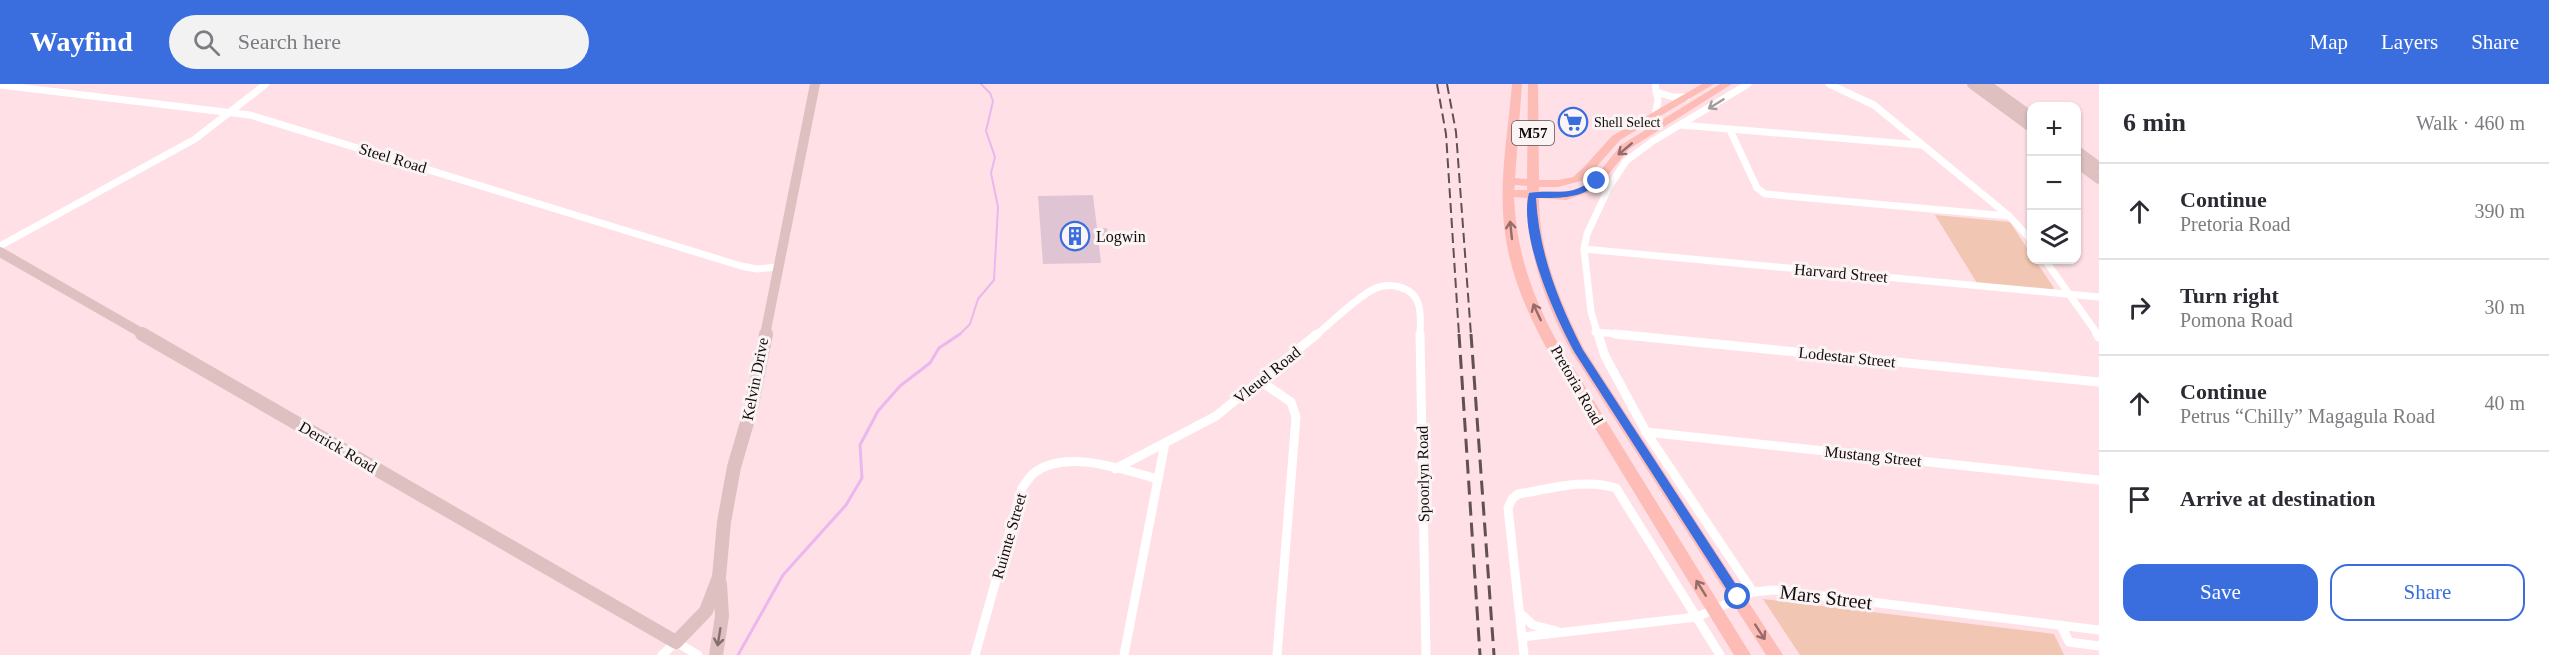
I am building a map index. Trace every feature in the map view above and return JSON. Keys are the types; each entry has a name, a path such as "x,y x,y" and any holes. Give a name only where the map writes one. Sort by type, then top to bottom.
{"main road":[{"path":"1509,187 1546,179 1561,183 1580,177 1604,148 1709,84"},
{"path":"1533,182 1566,196 1585,190 1600,178 1625,147 1727,84"},
{"path":"1517,85 1533,87"},
{"name":"Pretoria Road","path":"1517,85 1509,187 1511,233 1516,260 1536,312 1585,400 1743,655"},
{"name":"Pretoria Road","path":"1533,87 1533,225 1541,262 1560,315 1578,351 1775,655"}],"street":[{"path":"0,246 195,139 266,84"},
{"name":"Kelvin Drive","path":"662,655 706,611 719,577 724,522 734,467 751,409 815,84"},
{"path":"1748,84 1653,141 1620,168 1591,225 1584,249 1591,312 1605,356 1646,432 1753,592"},
{"path":"1829,84 1874,105 2009,216 2027,236"},
{"path":"1972,84 2027,125"},
{"path":"1986,84 2027,114"},
{"name":"Steel Road","path":"0,85 232,111 283,124 741,266 757,269 778,267"},
{"path":"1656,88 1669,97 1687,97"},
{"path":"1655,115 1658,101 1656,88"},
{"path":"1681,125 1922,145"},
{"path":"1730,130 1757,188 1765,194 2009,216"},
{"path":"2081,153 2099,166"},
{"path":"2081,166 2099,179"},
{"name":"Harvard Street","path":"1584,249 2099,297"},
{"name":"Derrick Road","path":"0,252 676,642"},
{"path":"2048,264 2099,337"},
{"name":"Vleuel Road","path":"1115,469 1216,416 1373,289 1396,285 1414,295"},
{"name":"Spoorlyn Road","path":"1414,295 1420,311 1426,655"},
{"name":"Lodestar Street","path":"1596,332 2099,382"},
{"path":"1260,381 1291,402 1296,417 1277,655"},
{"name":"Mustang Street","path":"1646,432 2099,480"},
{"path":"1124,655 1165,443"},
{"name":"Ruimte Street","path":"975,655 1025,484 1043,469 1063,461 1115,469 1158,479"},
{"path":"1524,655 1508,508 1512,499 1518,494 1605,483 1616,488 1720,655"},
{"path":"716,655 722,616 719,577"},
{"name":"Mars Street","path":"1522,637 1697,617 1753,592 1789,592 2099,630"},
{"path":"1520,613 1533,625 1563,633"},
{"path":"2061,625 2069,642 2099,646"},
{"path":"676,642 698,655"}],"shaded area":[{"path":"1935,215 2010,222 2027,248 2027,264 2038,264 2054,288 2053,291 1977,283"},
{"path":"1763,599 2054,634 2064,655 1800,655"}],"building":[{"name":"Logwin","path":"1093,195 1097,228 1107,228 1110,244 1099,245 1101,263 1043,264 1038,196"}],"waterway":[{"path":"960,334 970,324 978,299 994,280 998,207 991,173 995,157 986,131 993,101 990,93 981,84"},
{"path":"738,655 783,575 846,505 862,478 860,445 878,411 900,386 930,363 939,348 960,334"}],"railway":[{"path":"1437,84 1446,134 1459,335"},
{"path":"1447,84 1456,132 1471,335"},
{"path":"1459,334 1480,655"},
{"path":"1471,334 1494,655"}],"place":[{"name":"Shell Select","path":"1573,122"},
{"name":"Logwin","path":"1075,236"}],"route":[{"path":"1597,181 1579,193 1566,196 1532,195 1533,225 1541,262 1560,315 1578,351 1738,597"}]}
